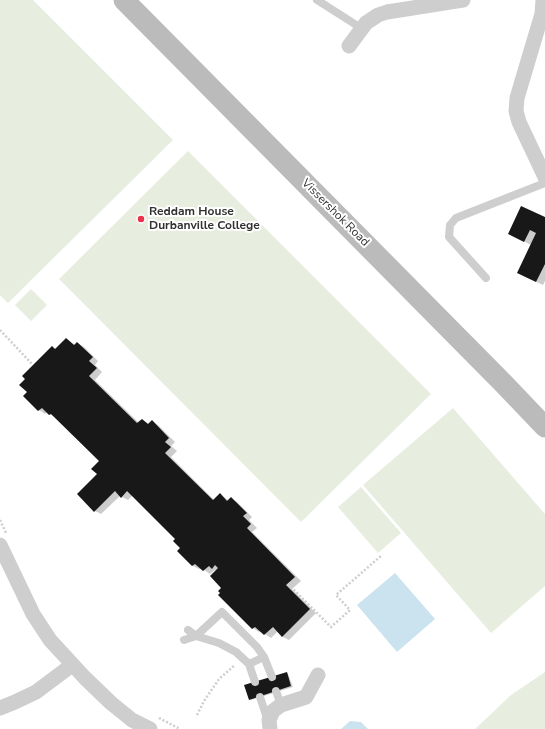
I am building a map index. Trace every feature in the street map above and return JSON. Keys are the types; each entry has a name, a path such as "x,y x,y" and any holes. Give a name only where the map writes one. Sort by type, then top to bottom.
{"main road":[{"name":"Vissershok Road","path":"124,0 545,427"}],"street":[{"path":"349,46 361,28 372,19 386,12 463,0"},
{"path":"543,0 542,14 518,98 516,111 519,122 545,177"},
{"path":"3,540 29,607 50,640 72,665 111,703 132,720 153,723"},
{"path":"0,708 36,692 72,665"},
{"path":"270,727 270,715 279,698 306,697 318,675"}],"lane":[{"path":"317,0 361,28"},
{"path":"486,278 449,237 450,225 456,218 545,183"},
{"path":"184,640 196,636 222,612 248,637 264,657 272,677"},
{"path":"188,630 196,636 228,646 249,664 255,682"},
{"path":"249,664 264,657"},
{"path":"260,696 270,727"}],"path":[{"path":"0,330 32,364"},
{"path":"0,520 3,540"},
{"path":"288,584 331,627 350,610 336,595 381,556"},
{"path":"197,715 204,701 219,679"},
{"path":"153,723 180,729"}],"green space":[{"path":"0,0 33,0 173,140 8,303 0,295"},
{"path":"188,151 431,394 301,522 59,279"},
{"path":"31,289 47,305 31,321 15,305"},
{"path":"453,408 545,514 545,586 491,633 363,485"},
{"path":"361,487 401,533 378,553 338,507"},
{"path":"545,672 545,729 475,729 511,695"}],"water":[{"path":"395,573 435,619 397,652 357,605"},
{"path":"350,721 361,722 368,729 341,729"}],"building":[{"path":"521,206 545,217 545,264 536,282 517,273 536,233 530,230 524,242 508,234"},
{"path":"66,338 74,345 77,342 93,357 89,361 97,368 89,376 137,423 142,419 148,424 152,420 169,438 165,442 171,447 165,453 213,500 220,493 227,501 231,497 247,513 243,516 251,524 247,528 295,577 286,585 310,609 282,637 273,627 264,635 255,627 252,629 218,595 220,593 218,591 221,588 210,576 218,568 215,565 212,569 209,566 203,571 195,564 192,566 177,551 180,548 173,541 175,539 127,491 121,498 115,491 94,512 77,494 97,474 91,469 99,461 51,414 49,415 42,408 38,411 23,396 27,392 19,385 25,379 22,376 52,346 55,349"},
{"path":"287,672 291,686 249,700 244,685"}],"place":[{"name":"Reddam House Durbanville College","path":"141,219"}]}
